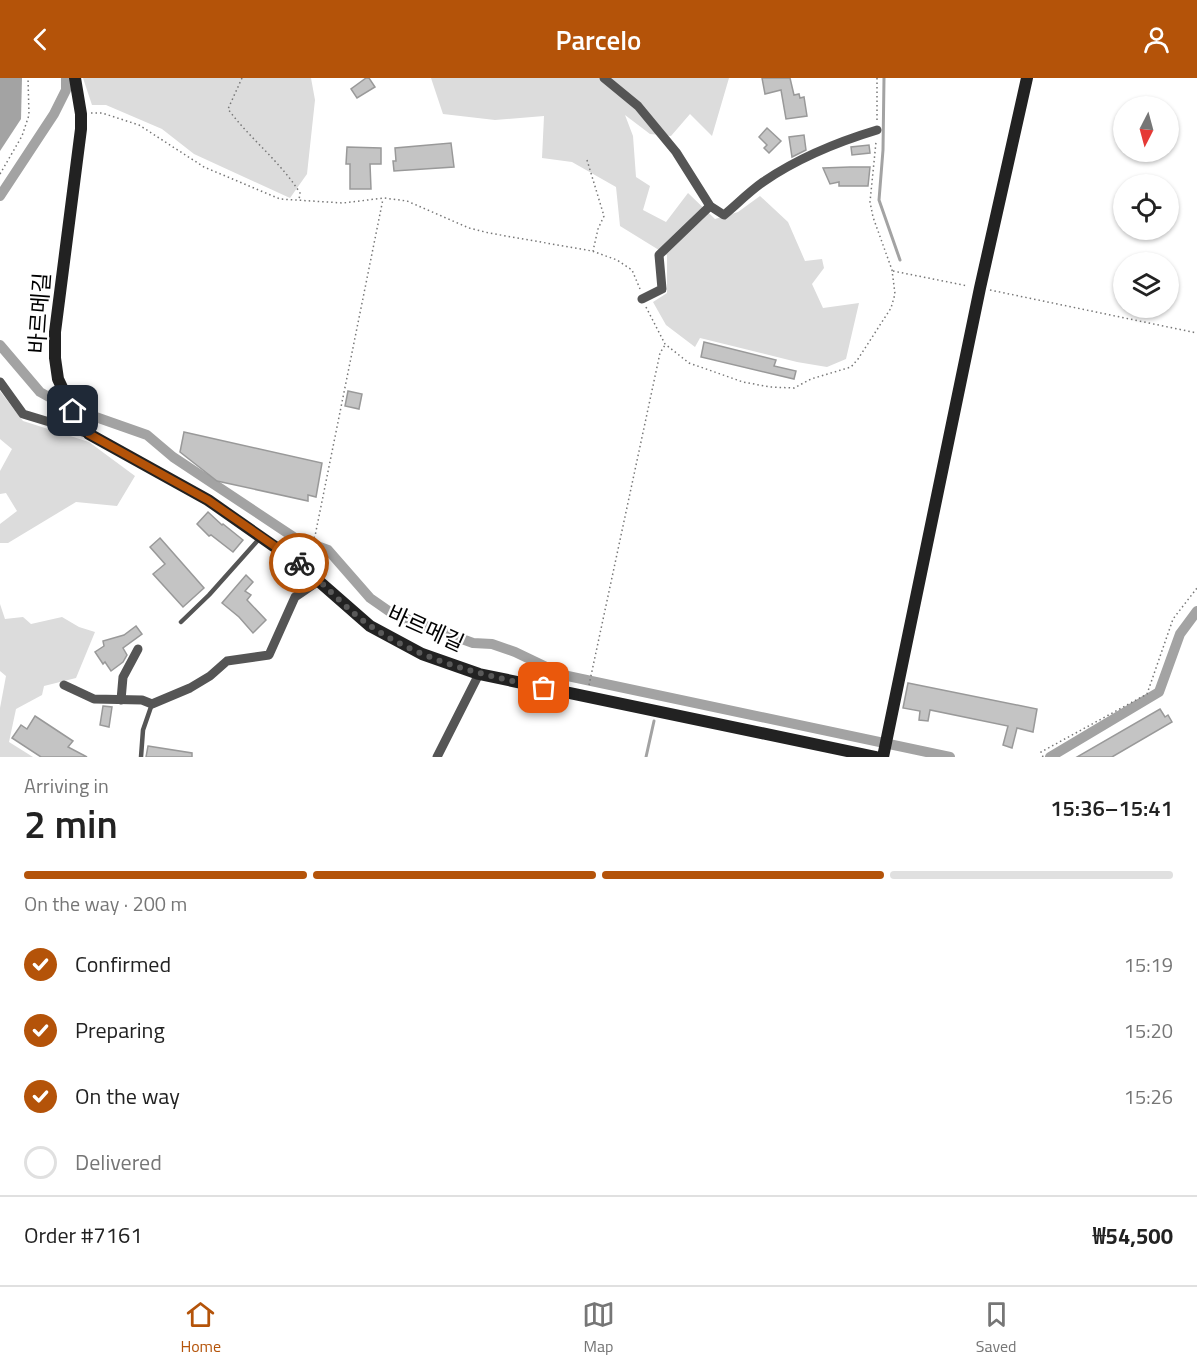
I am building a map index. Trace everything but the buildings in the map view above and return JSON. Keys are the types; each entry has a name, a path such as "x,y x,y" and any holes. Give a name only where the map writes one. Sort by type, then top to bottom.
{"street":[{"name":"바르메길","path":"75,78 81,114 55,332 55,357 58,379 73,411 89,434 208,500 298,562 370,626 422,654 479,674 881,755"},
{"path":"604,78 638,106 668,143 710,206 724,215 763,182 802,160 838,142 876,130"},
{"path":"881,755 889,735 980,288 1027,78"},
{"path":"642,299 662,289 659,255 710,206"},
{"path":"0,382 23,414 89,434"},
{"path":"64,685 94,699 142,700 152,704 190,688 210,676 227,661 269,655 295,597 320,580"},
{"path":"121,700 123,677 138,649"},
{"path":"437,757 479,674"}],"lane":[{"path":"182,622 261,537"},
{"path":"141,757 143,730 152,704"}],"path":[{"path":"0,174 22,136 29,115 28,78"},
{"path":"242,78 228,109 241,128 269,153 289,176 300,193 299,200"},
{"path":"81,114 102,113 139,125 204,168 280,200 343,203 384,198 407,201 469,228 592,251 617,260 632,270 642,299 665,344 688,363 743,382 770,387 794,388 851,367 891,308 895,294 892,270 870,202 876,130 877,78"},
{"path":"587,160 604,216 592,251"},
{"path":"304,553 315,536 384,198"},
{"path":"892,270 1197,333"},
{"path":"588,688 660,352 665,344"},
{"path":"1043,757 1041,752 1147,693 1173,619 1197,588"}],"shaded area":[{"path":"0,78 22,78 21,119 0,151"},
{"path":"83,78 311,78 315,100 307,174 290,198 194,154 162,129 106,105 92,105"},
{"path":"431,78 729,78 712,136 690,114 671,136 650,134 625,115 633,136 636,177 650,186 643,210 666,222 688,193 715,219 738,212 760,196 788,222 805,261 822,259 824,268 812,284 823,308 859,303 846,359 827,367 797,362 700,338 695,347 666,325 653,302 667,293 667,255 620,226 616,187 572,162 542,158 544,116 495,120 443,114"},
{"path":"0,391 23,421 89,442 135,476 117,506 76,502 8,543 0,543 0,524 17,511 6,493 0,494 0,471 12,449 0,439"},
{"path":"0,604 5,619 23,617 31,624 62,617 79,627 95,632 76,678 44,686 42,695 16,709 9,742 33,757 0,757 0,708 6,676 0,671"}],"waterway":[{"path":"0,196 54,114 66,90 66,78"},
{"path":"884,78 883,150 879,200 900,260"},
{"path":"0,345 40,392 58,402"},
{"path":"93,416 147,435 173,457 295,538 328,550 370,598 393,614 473,643 492,644 515,652 563,675 950,757"},
{"path":"1050,757 1159,692 1180,634 1197,611"},
{"path":"646,757 654,721"}],"way so far":[{"path":"299,563 370,626 394,640 422,654 479,674 544,688"}],"route":[{"path":"73,411 89,434 208,500 299,563"}]}
